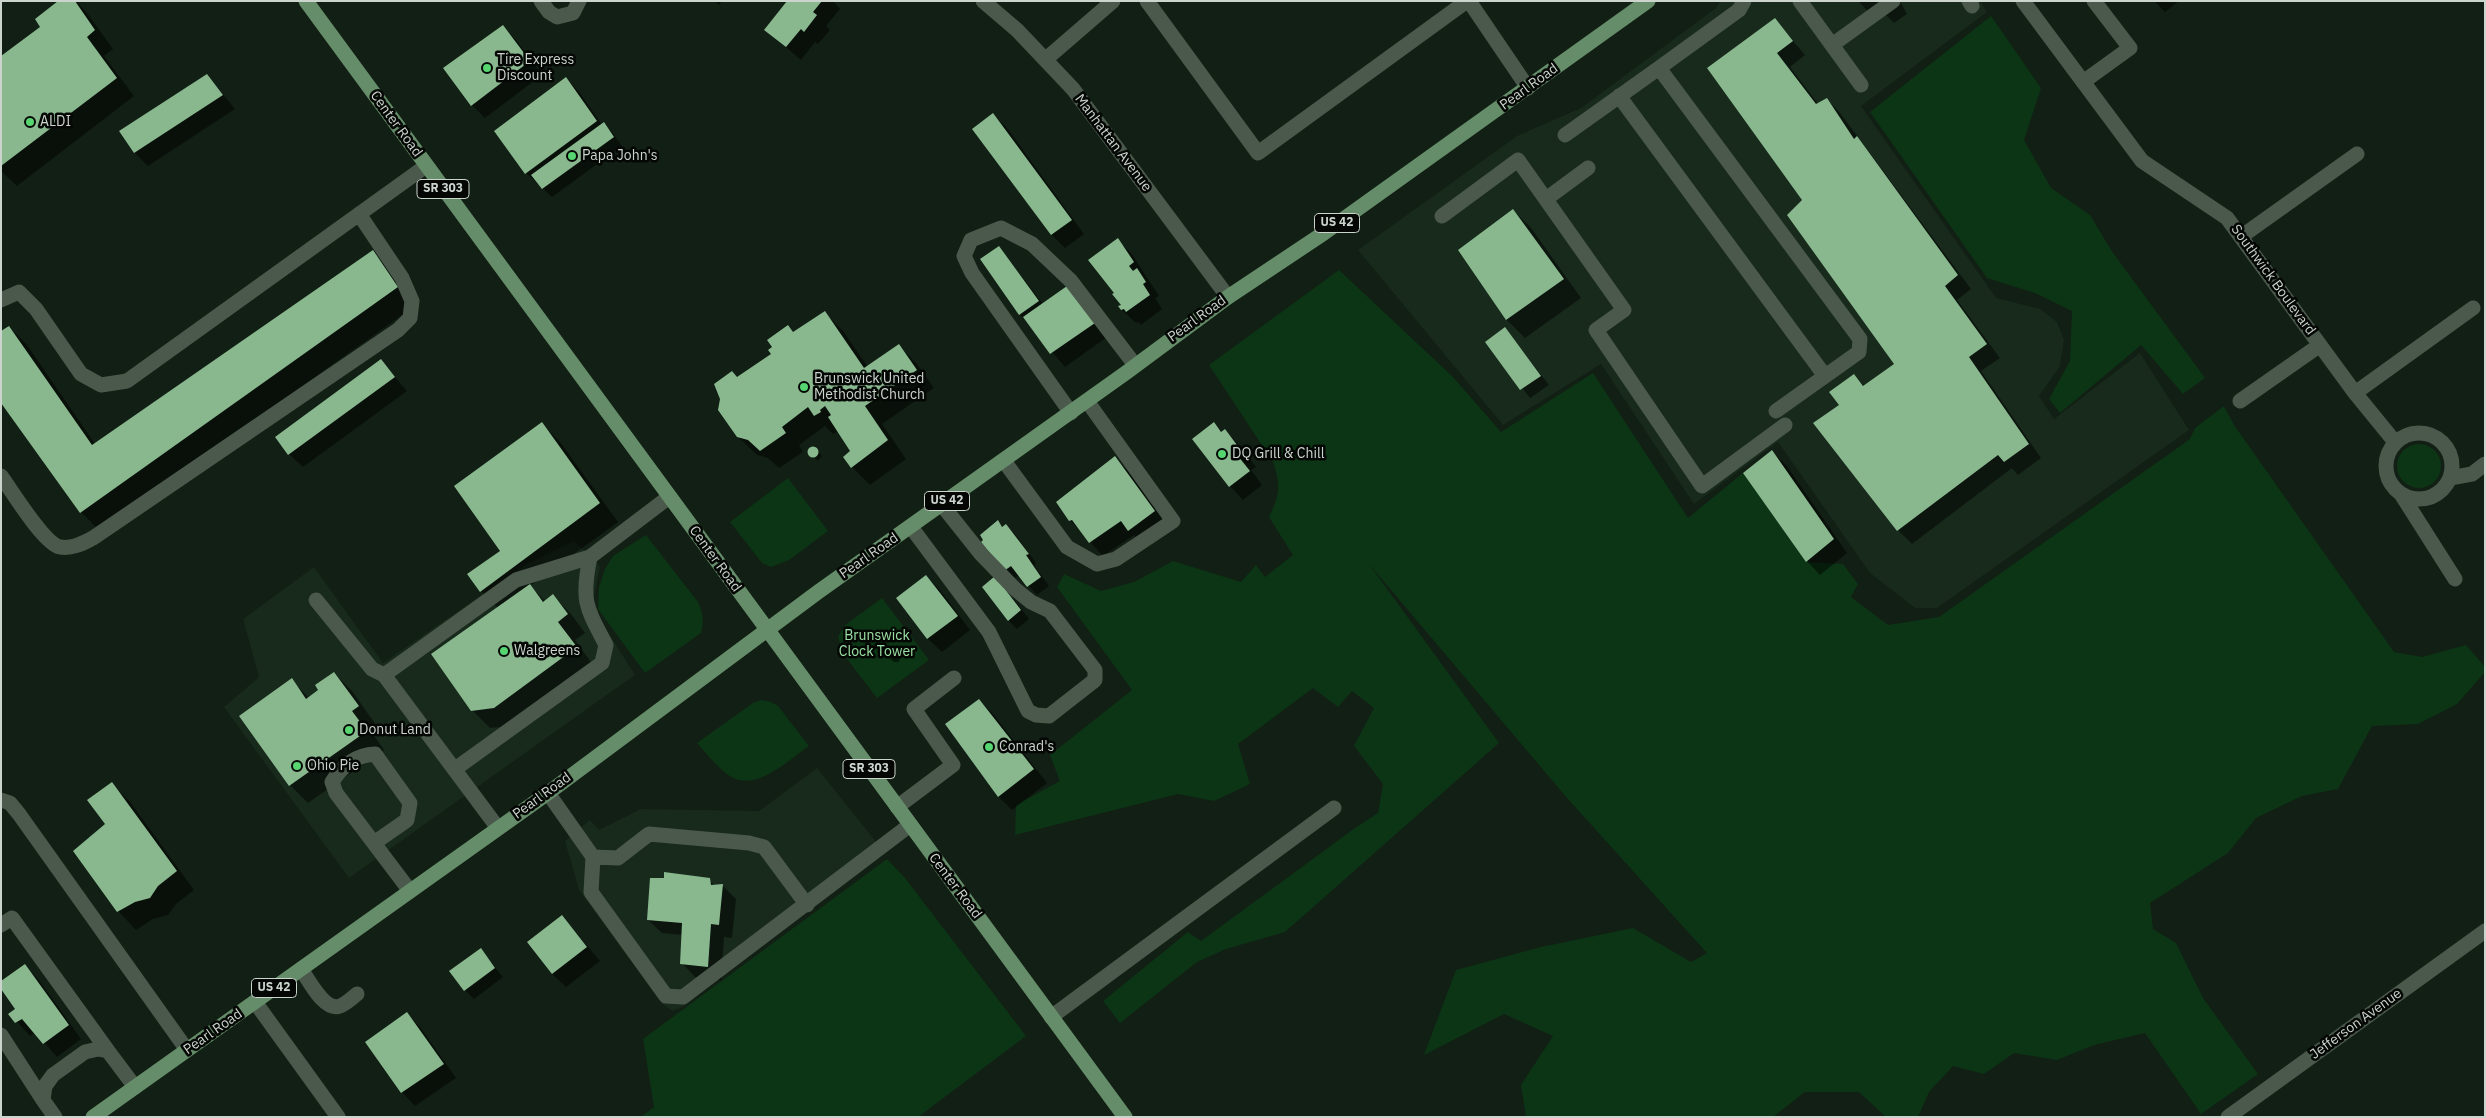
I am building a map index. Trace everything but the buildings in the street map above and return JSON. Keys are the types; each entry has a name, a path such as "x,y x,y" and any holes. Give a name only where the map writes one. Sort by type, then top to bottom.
{"main road":[{"name":"Center Road","path":"306,1 1125,1117"},
{"name":"Pearl Road","path":"93,1117 548,793 768,632 818,592 1071,413 1228,297 1324,233 1648,1"}],"street":[{"path":"541,1 549,12 557,17 573,13 579,1"},
{"name":"Manhattan Avenue","path":"983,1 1046,59 1073,89 1228,297"},
{"path":"1046,59 1113,1"},
{"path":"1148,1 1258,153 1468,1 1528,88"},
{"path":"1565,135 1739,10 1744,1"},
{"path":"1800,1 1861,85"},
{"path":"1829,41 1876,1"},
{"path":"1829,41 1893,1"},
{"name":"Southwick Boulevard","path":"2023,1 2142,161 2227,218 2355,393 2395,442"},
{"path":"2083,82 2130,48 2094,1"},
{"path":"1659,68 1860,339 1859,352 1776,412"},
{"path":"1619,96 1825,376"},
{"path":"2242,236 2358,154"},
{"path":"1442,216 1518,160 1624,310 1596,330 1702,486 1785,424"},
{"path":"1,300 19,292 36,309 81,374 101,385 127,380 426,166"},
{"path":"1546,199 1588,168"},
{"path":"1,476 46,538 59,547 75,546 93,538 398,330 410,318 412,301 402,278 359,214"},
{"path":"1071,413 972,273 964,256 971,240 1001,228 1032,244 1071,281 1135,365"},
{"path":"2355,393 2474,308"},
{"path":"2240,401 2320,345"},
{"path":"1004,461 1067,547 1096,564 1116,559 1173,521 1086,401"},
{"path":"2401,494 2420,500 2430,498 2446,487 2453,467 2451,455 2446,445 2437,437 2415,432 2404,436 2395,442 2389,451 2386,470 2394,488 2401,494 2455,579"},
{"path":"2450,478 2472,474 2485,464"},
{"path":"384,675 516,580 590,558 669,497"},
{"path":"911,526 989,632 1028,711 1036,715 1048,716 1095,680 1095,670 1050,611 1031,602 1015,590 981,554 942,505"},
{"path":"456,769 602,663 606,645 588,611 584,586 590,558"},
{"path":"316,600 372,669 384,675 456,769 498,828"},
{"path":"897,807 953,766 914,708 954,678"},
{"path":"374,843 407,820 410,803 375,754 362,755 340,770 332,782 336,793 410,891"},
{"path":"548,793 593,857 591,892 666,996 683,997 807,905 910,825"},
{"path":"1,800 10,803 19,814 187,1050"},
{"path":"1052,1017 1334,808"},
{"path":"593,857 618,858 649,834 749,843 764,847 807,905"},
{"path":"1,925 12,918 135,1087"},
{"name":"Jefferson Avenue","path":"2228,1117 2485,931"},
{"path":"301,969 326,1002 332,1006 339,1006 357,994"},
{"path":"255,1002 338,1117"},
{"path":"1,1035 55,1117"},
{"path":"43,1100 45,1086 52,1075 85,1052 98,1049 108,1051"}],"shaded area":[{"path":"1720,1 1980,1 1987,12 1861,106 1996,298 2040,309 2057,322 2064,340 2060,366 2039,396 2054,419 2140,353 2189,430 1937,608 1915,608 1870,573 1778,442 1694,504 1601,364 1503,425 1358,250 1517,136 1581,108 1716,8"},
{"path":"574,541 600,566 592,607 635,675 349,878 224,707 259,677 243,619 314,567 383,663 525,565"},
{"path":"817,768 885,853 684,1006 673,1011 662,1004 579,890 565,841 590,820 599,830 641,809 759,811"}],"green space":[{"path":"1991,16 2041,88 2024,140 2051,188 2090,215 2111,250 2205,378 2183,394 2141,345 2060,413 2049,399 2070,361 2072,311 2035,293 1987,278 1870,112"},
{"path":"1339,270 1452,376 1501,432 1593,373 1688,518 1743,473 1806,562 1843,564 1858,584 1851,597 1888,625 1939,617 2190,439 2195,428 2224,406 2234,425 2394,652 2422,657 2466,645 2485,667 2485,672 2457,704 2418,724 2372,726 2338,789 2302,796 2256,818 2228,853 2150,903 2153,929 2176,943 2203,998 2258,1074 2201,1114 2145,1033 2094,1045 2057,1060 2014,1053 1984,1074 1953,1066 1929,1092 1918,1117 1886,1117 1859,1092 1805,1092 1773,1117 1526,1117 1521,1085 1553,1036 1504,1014 1424,1055 1456,970 1541,947 1633,928 1691,962 1707,953 1567,798 1369,564 1499,743 1285,932 1226,949 1197,962 1120,1023 1103,1001 1188,932 1201,941 1378,813 1383,784 1354,746 1374,708 1352,691 1338,707 1313,688 1238,744 1250,784 1214,801 1178,794 1015,835 1016,805 1060,781 1050,755 1132,690 1057,587 1064,574 1101,591 1134,582 1173,561 1241,582 1256,565 1265,577 1293,555 1269,517 1278,490 1273,462 1209,365"},
{"path":"2423,444 2435,450 2440,457 2440,475 2435,482 2428,487 2415,488 2407,485 2400,478 2397,462 2400,454 2407,447"},
{"path":"788,478 828,531 789,560 771,567 762,563 730,522"},
{"path":"646,535 698,602 703,621 701,633 645,673 598,609 599,587 605,569 613,556"},
{"name":"Brunswick Clock Tower","path":"882,598 929,660 877,698 844,655 838,637 845,625"},
{"path":"761,700 778,706 809,746 770,774 748,781 737,779 719,767 697,743 753,703"},
{"path":"887,859 905,878 1026,1036 918,1117 641,1117 654,1107 643,1039"}],"place":[{"name":"Tire Express Discount","path":"487,68"},
{"name":"ALDI","path":"30,122"},
{"name":"Papa John's","path":"572,156"},
{"name":"Brunswick United Methodist Church","path":"804,387"},
{"name":"DQ Grill & Chill","path":"1222,454"},
{"name":"Walgreens","path":"504,651"},
{"name":"Donut Land","path":"349,730"},
{"name":"Conrad's","path":"989,747"},
{"name":"Ohio Pie","path":"297,766"}]}
